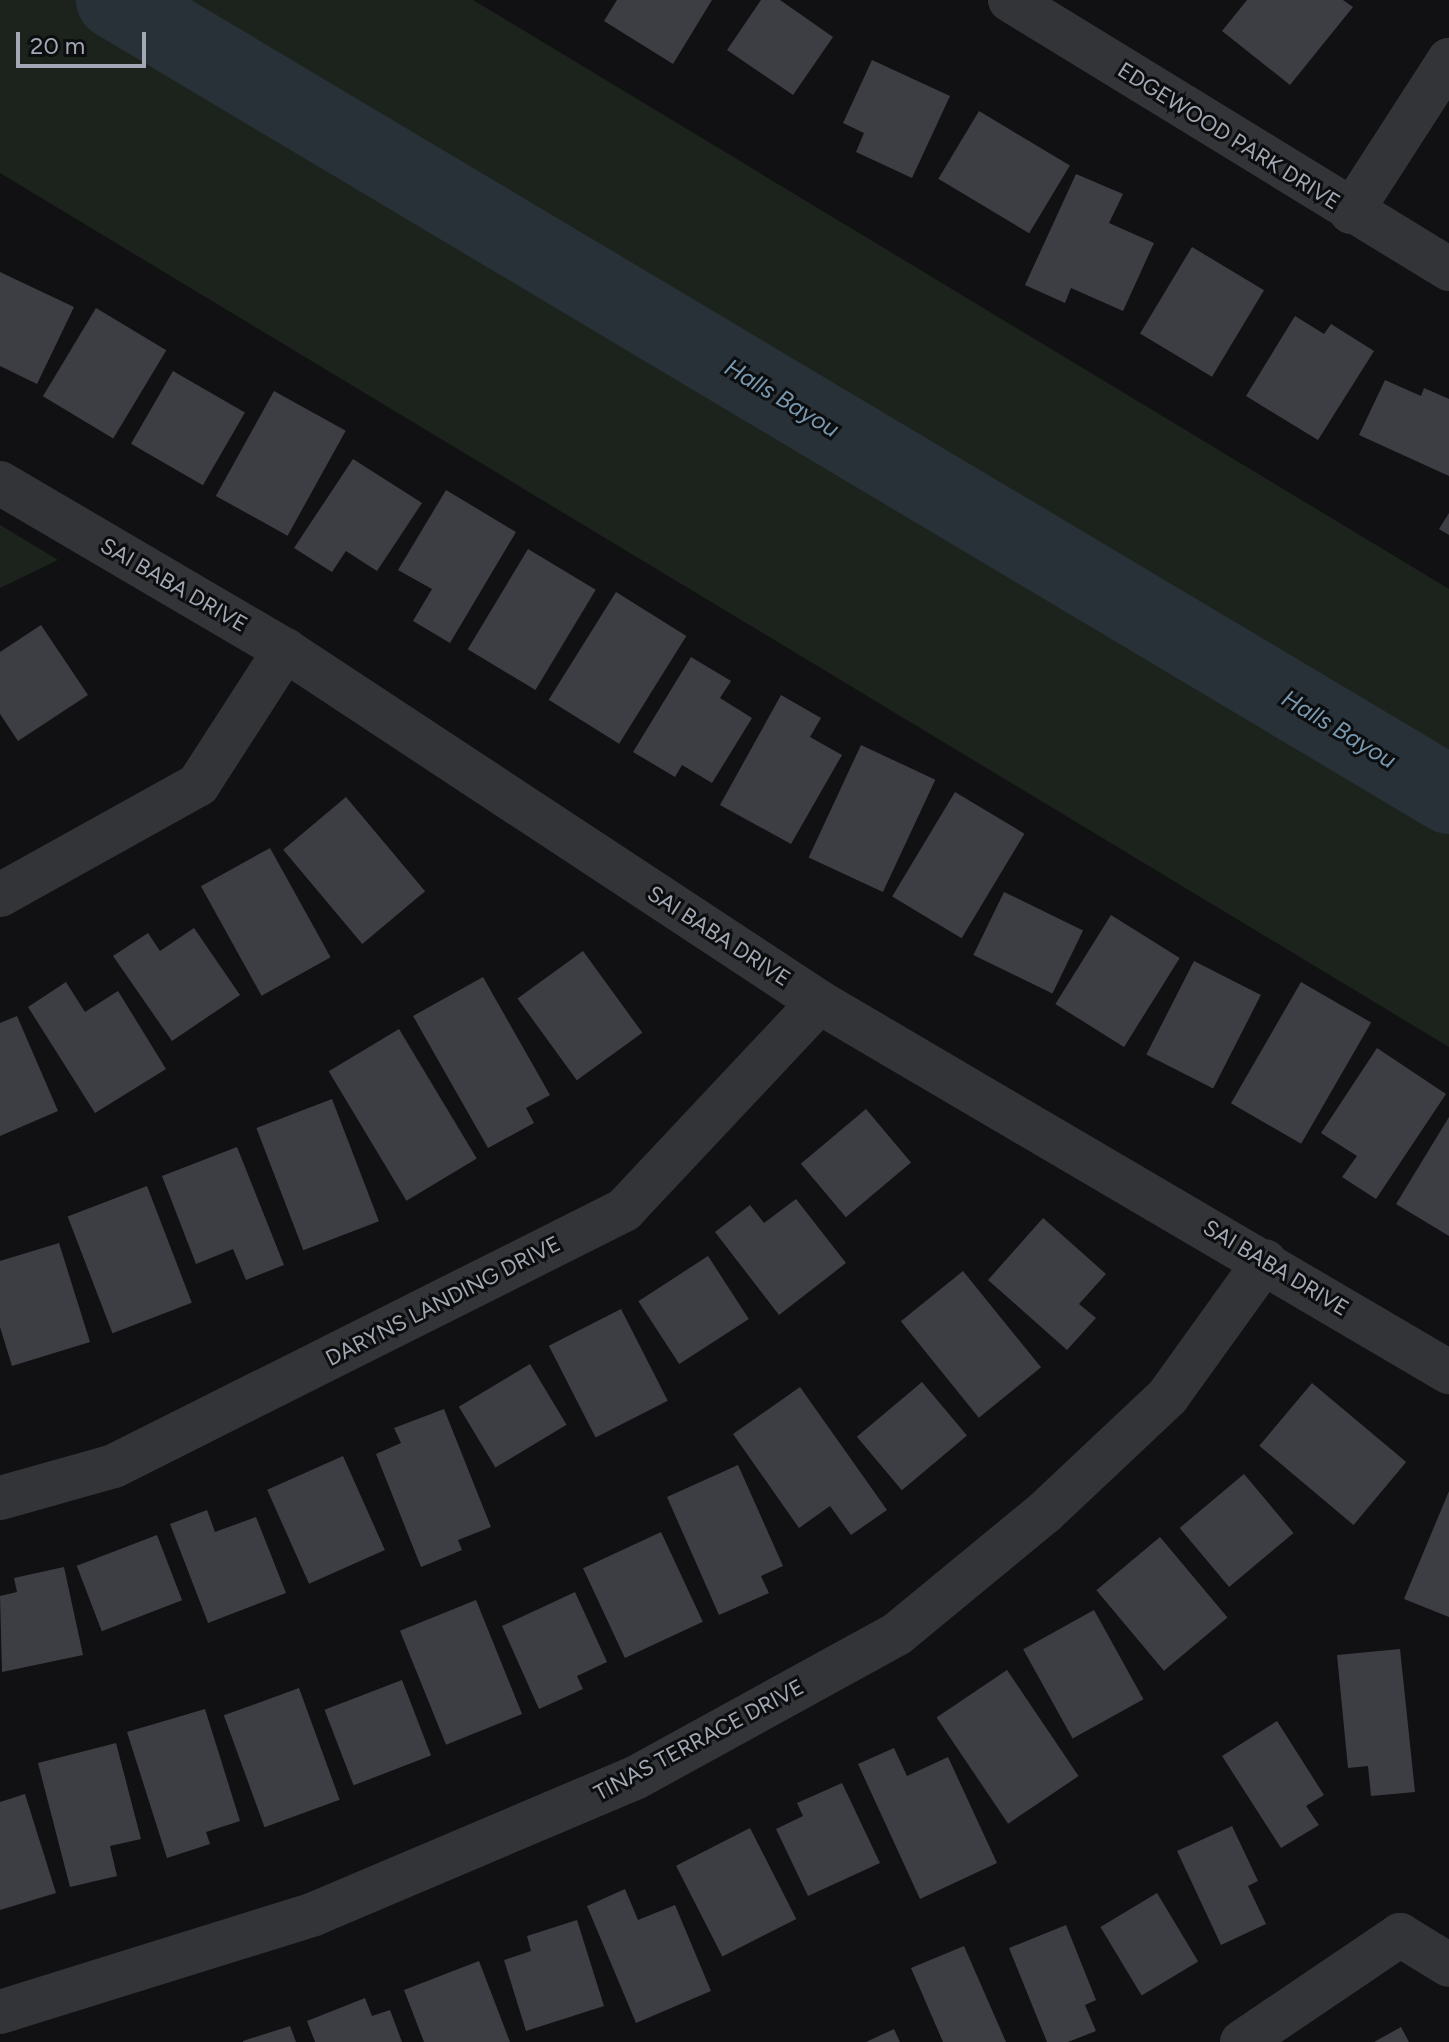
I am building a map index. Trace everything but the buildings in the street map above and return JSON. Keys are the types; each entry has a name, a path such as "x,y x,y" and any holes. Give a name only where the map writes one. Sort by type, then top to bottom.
{"street":[{"name":"EDGEWOOD PARK DRIVE","path":"1010,0 1351,212 1449,269"},
{"path":"1351,212 1449,60"},
{"name":"SAI BABA DRIVE","path":"0,483 285,650 819,1002 1265,1261 1449,1372"},
{"path":"0,895 198,785 285,650"},
{"name":"DARYNS LANDING DRIVE","path":"0,1498 114,1466 624,1210 819,1002"},
{"name":"TINAS TERRACE DRIVE","path":"0,2012 314,1914 635,1778 897,1634 1044,1513 1168,1396 1265,1261"},
{"path":"1242,2042 1400,1935 1449,1965"}],"shaded area":[{"path":"0,0 473,0 1449,589 1449,1047 0,173"},
{"path":"0,525 58,560 0,588"}],"waterway":[{"name":"Halls Bayou","path":"115,0 1449,795"}]}
